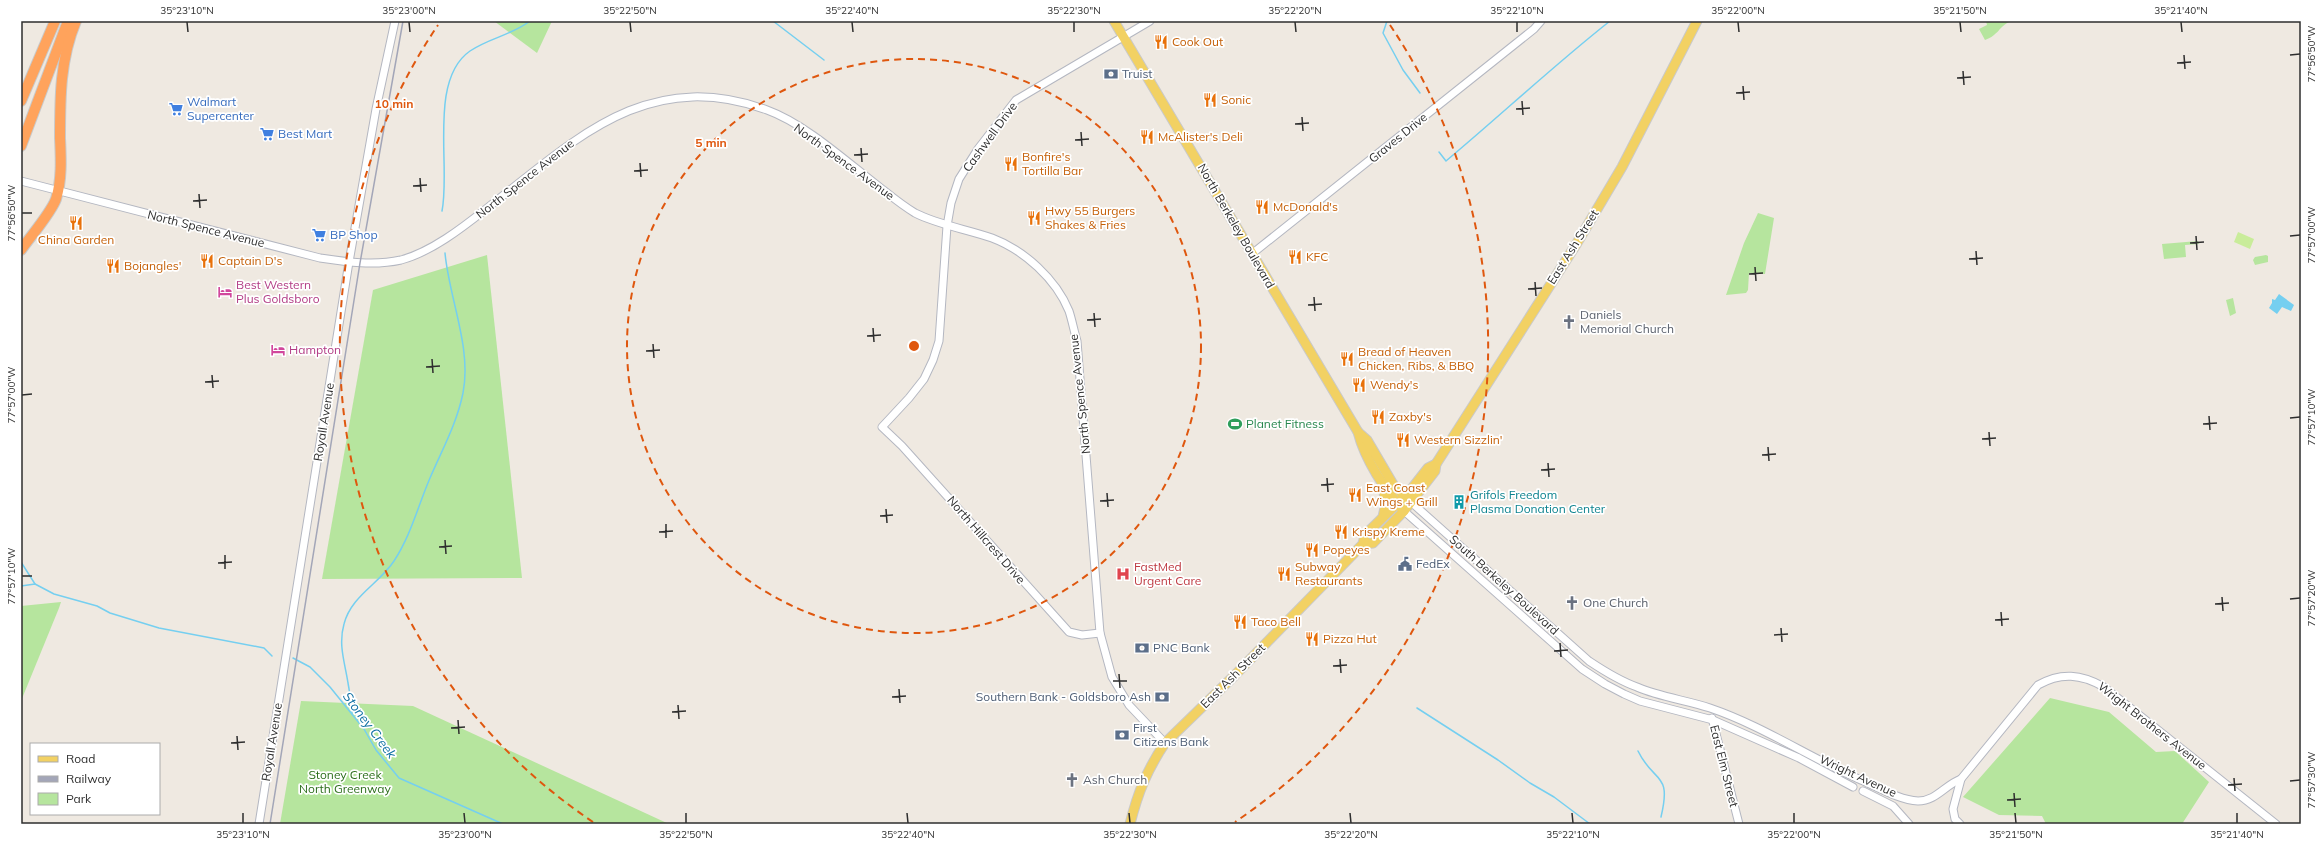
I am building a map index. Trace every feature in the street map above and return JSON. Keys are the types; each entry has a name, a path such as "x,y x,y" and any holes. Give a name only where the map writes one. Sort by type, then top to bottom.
{"highway":[{"path":"21,101 55,21"},
{"path":"21,146 68,21"},
{"path":"21,250 55,201 58,191 61,166 60,92 62,64 76,21"}],"main road":[{"name":"North Berkeley Boulevard","path":"1114,21 1358,432 1361,445 1382,481 1404,511"},
{"name":"East Ash Street","path":"1363,544 1373,543 1404,511 1408,499 1428,468 1436,464 1577,243 1622,167 1697,21"},
{"name":"North Berkeley Boulevard","path":"1358,432 1367,440 1394,486 1408,499"},
{"path":"1381,520 1386,503 1382,481"},
{"name":"East Ash Street","path":"1130,824 1137,795 1146,774 1165,743 1234,676 1363,544 1365,535 1398,504 1408,499"}],"street":[{"name":"Royall Avenue","path":"259,824 349,262 376,109 395,21"},
{"name":"Cashwell Drive","path":"882,427 918,386 933,360 939,341 947,226 951,203 962,174 978,149 1016,100 1150,21"},
{"name":"Graves Drive","path":"1253,254 1534,29 1541,21"},
{"name":"North Spence Avenue","path":"21,181 286,250 349,262 379,263 410,257 456,232 578,137 624,111 670,98 721,99 768,110 810,135 915,213 947,226 993,239 1012,248 1034,263 1054,286 1068,310 1077,341 1100,633 1112,677 1130,705 1165,743"},
{"name":"North Hillcrest Drive","path":"882,427 907,451 1069,632 1082,635 1100,633"},
{"name":"South Berkeley Boulevard","path":"1408,499 1589,661 1608,674 1638,688 1710,708"},
{"name":"South Berkeley Boulevard","path":"1404,511 1582,669 1605,684 1640,700 1713,720"},
{"name":"Wright Brothers Avenue","path":"1960,779 2038,685 2055,676 2080,676 2104,687 2276,824"},
{"name":"East Elm Street","path":"1710,708 1739,824"},
{"name":"Wright Avenue","path":"1710,708 1789,742 1838,770 1908,799 1918,801 1930,799 1960,779"},
{"name":"Wright Avenue","path":"1713,720 1799,758 1853,787"},
{"path":"1960,779 1953,809 1955,819 1960,824"},
{"name":"Wright Avenue","path":"1862,791 1893,806 1909,824"}],"green space":[{"path":"494,21 552,21 537,53"},
{"path":"1986,21 2011,21 2003,26 1993,36 1985,40 1979,29 1987,25"},
{"path":"1758,213 1774,218 1765,274 1749,273 1748,290 1746,293 1726,295 1744,243"},
{"path":"2238,232 2254,239 2250,249 2234,242"},
{"path":"2198,241 2199,244 2185,245 2186,257 2164,259 2162,244"},
{"path":"487,255 522,578 322,579 373,290"},
{"path":"2268,256 2268,262 2255,265 2253,260 2255,257"},
{"path":"2233,298 2236,313 2230,316 2226,300"},
{"path":"61,602 59,608 21,701 21,606"},
{"path":"2050,698 2109,712 2156,752 2175,751 2209,782 2182,824 2046,824 2042,816 1999,815 1963,797"},
{"name":"Stoney Creek North Greenway","path":"301,701 413,706 669,824 280,824"}],"water":[{"path":"2279,294 2294,305 2291,311 2282,307 2277,314 2269,308 2272,303 2272,299 2275,300"}],"waterway":[{"path":"442,211 444,193 445,103 449,82 457,64 470,51 516,30 530,21"},
{"path":"773,21 824,60"},
{"path":"1387,21 1383,33 1403,70 1420,93"},
{"path":"1439,152 1446,161 1568,55 1610,21"},
{"path":"352,714 342,647 342,632 344,624 348,614 359,598 388,569 400,551 410,531 430,478 453,426 463,393 465,358 447,270 445,253"},
{"path":"21,562 35,584"},
{"name":"Stoney Creek","path":"21,586 35,584 54,594 97,606 110,613 159,628 264,648 272,656"},
{"name":"Stoney Creek","path":"293,658 310,667 330,687 364,729 376,750 399,778 503,824"},
{"path":"1417,708 1498,760 1530,783 1554,797 1590,824"},
{"path":"1638,751 1663,785 1664,802 1661,817"}],"railway":[{"path":"270,824 360,263 403,21"}],"place":[{"name":"Cook Out","path":"1161,42"},
{"name":"Truist","path":"1111,74"},
{"name":"Sonic","path":"1210,100"},
{"name":"Walmart Supercenter","path":"176,109"},
{"name":"Best Mart","path":"267,134"},
{"name":"McAlister's Deli","path":"1147,137"},
{"name":"Bonfire's Tortilla Bar","path":"1011,164"},
{"name":"McDonald's","path":"1262,207"},
{"name":"Hwy 55 Burgers Shakes & Fries","path":"1034,218"},
{"name":"China Garden","path":"76,223"},
{"name":"BP Shop","path":"319,235"},
{"name":"KFC","path":"1295,257"},
{"name":"Captain D's","path":"207,261"},
{"name":"Bojangles'","path":"113,266"},
{"name":"Best Western Plus Goldsboro","path":"225,292"},
{"name":"Daniels Memorial Church","path":"1569,322"},
{"name":"Hampton","path":"278,350"},
{"name":"Bread of Heaven Chicken, Ribs, & BBQ","path":"1347,359"},
{"name":"Wendy's","path":"1359,385"},
{"name":"Zaxby's","path":"1378,417"},
{"name":"Planet Fitness","path":"1235,424"},
{"name":"Western Sizzlin'","path":"1403,440"},
{"name":"East Coast Wings + Grill","path":"1355,495"},
{"name":"Grifols Freedom Plasma Donation Center","path":"1459,502"},
{"name":"Krispy Kreme","path":"1341,532"},
{"name":"Popeyes","path":"1312,550"},
{"name":"FedEx","path":"1405,564"},
{"name":"FastMed Urgent Care","path":"1123,574"},
{"name":"Subway Restaurants","path":"1284,574"},
{"name":"One Church","path":"1572,603"},
{"name":"Taco Bell","path":"1240,622"},
{"name":"Pizza Hut","path":"1312,639"},
{"name":"PNC Bank","path":"1142,648"},
{"name":"Southern Bank - Goldsboro Ash","path":"1162,697"},
{"name":"First Citizens Bank","path":"1122,735"},
{"name":"Ash Church","path":"1072,780"}]}
